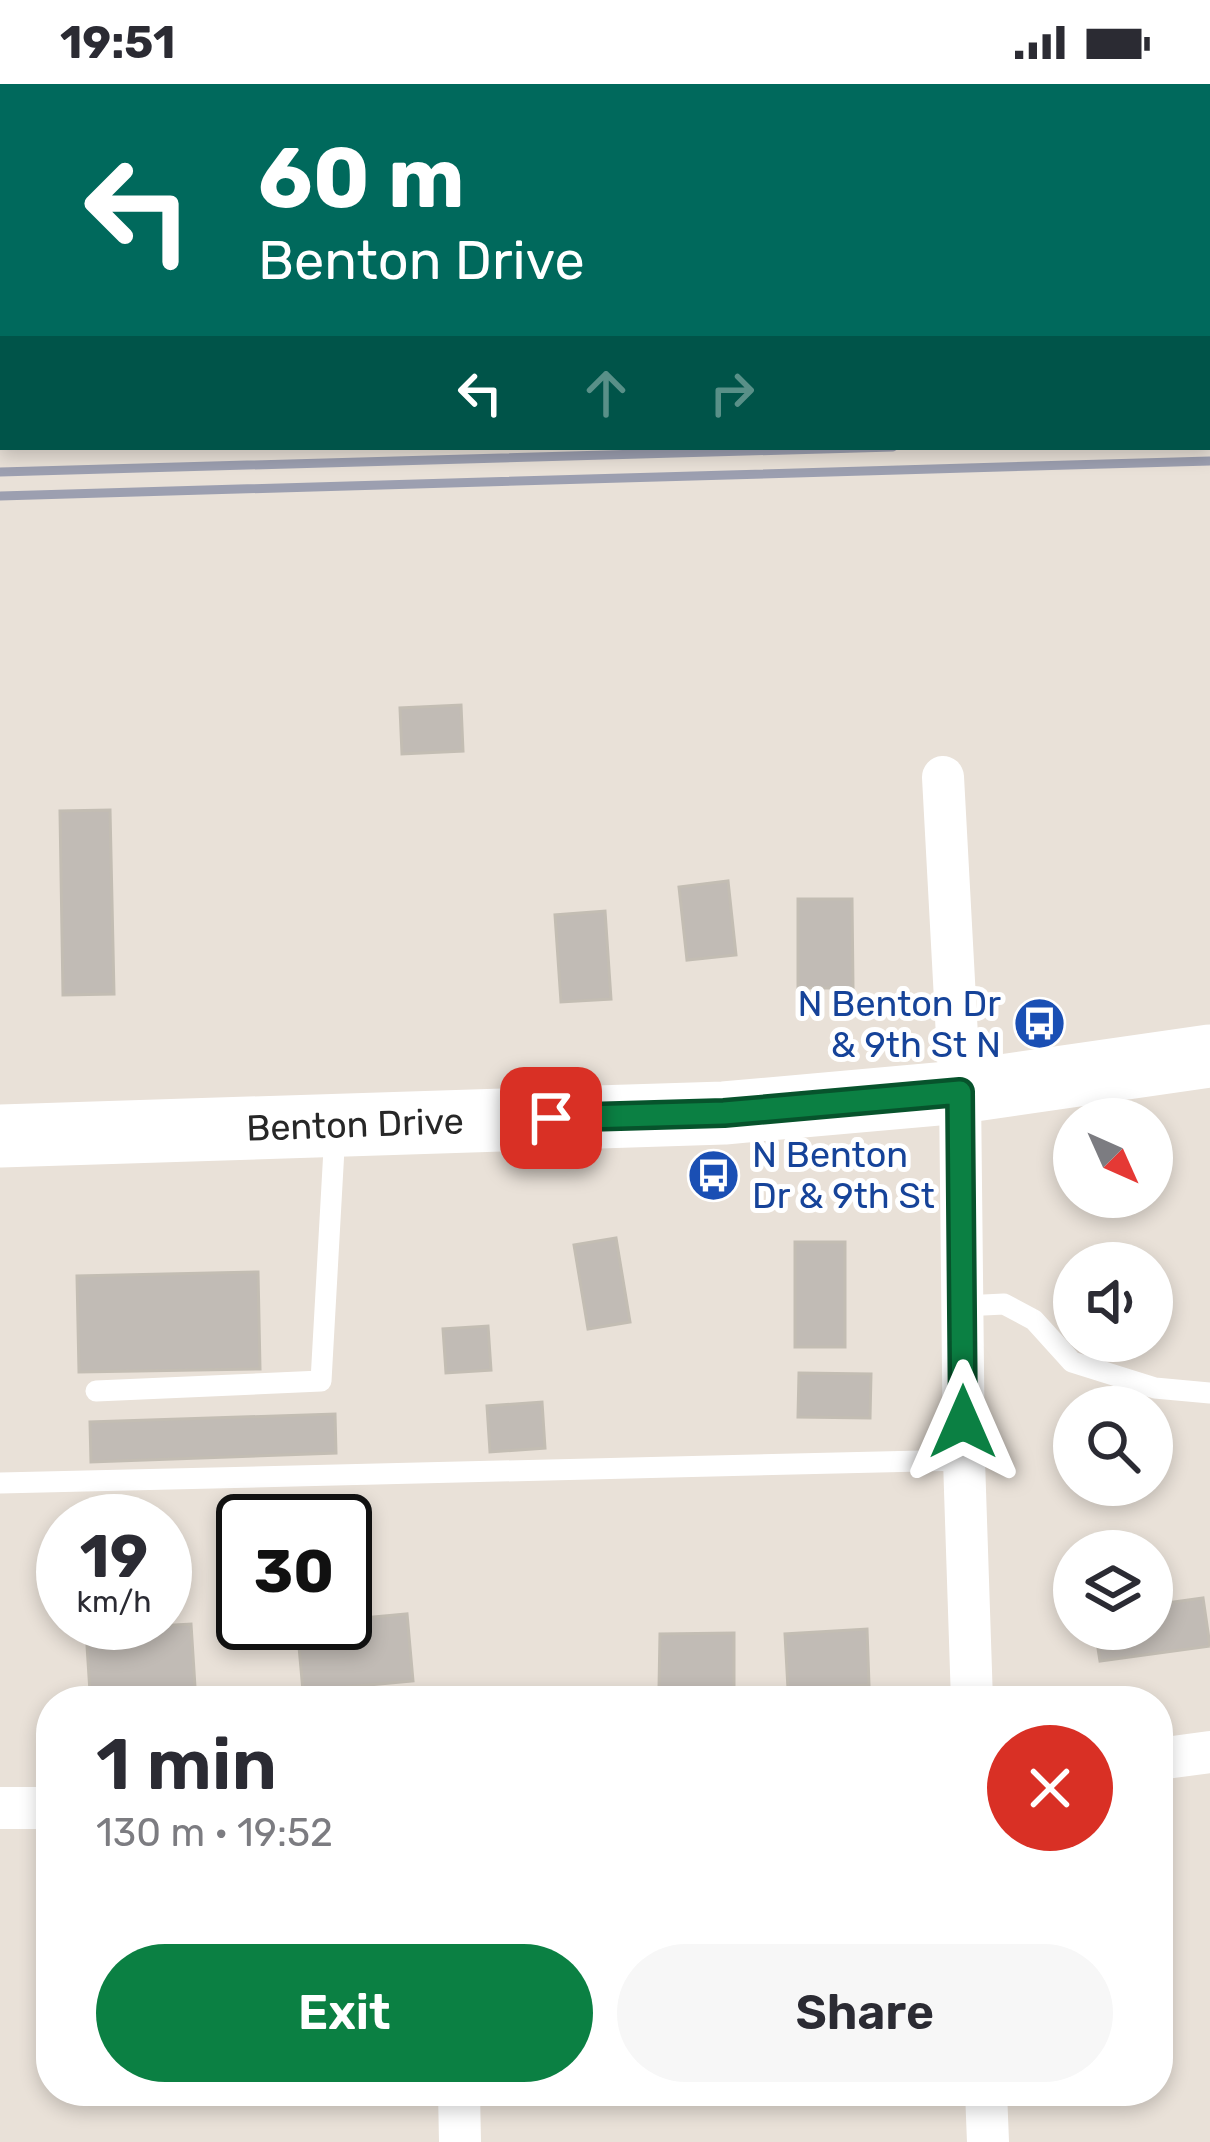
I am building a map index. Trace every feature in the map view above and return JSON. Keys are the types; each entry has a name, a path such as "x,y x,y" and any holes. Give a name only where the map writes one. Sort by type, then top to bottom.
{"main road":[{"name":"Benton Drive","path":"0,1136 724,1113 960,1092 1210,1057"}],"street":[{"path":"943,777 960,1092 972,1686"},
{"path":"1173,1757 1210,1752"},
{"path":"0,1808 36,1808"},
{"path":"459,2106 460,2142"},
{"path":"987,2106 988,2142"}],"lane":[{"path":"96,1391 321,1381 335,1124"},
{"path":"963,1306 1004,1304 1034,1320 1072,1362 1155,1388 1210,1393"},
{"path":"0,1483 964,1460"}],"building":[{"path":"461,705 463,751 402,754 400,708"},
{"path":"110,810 114,994 63,995 60,811"},
{"path":"728,881 736,955 687,960 679,887"},
{"path":"798,899 852,899 853,988 798,988"},
{"path":"605,911 611,999 561,1002 555,915"},
{"path":"616,1238 630,1322 588,1329 574,1245"},
{"path":"795,1242 845,1242 845,1347 795,1347"},
{"path":"258,1272 260,1369 79,1372 77,1276"},
{"path":"488,1326 491,1370 446,1373 443,1329"},
{"path":"799,1373 871,1374 870,1418 798,1417"},
{"path":"542,1402 545,1448 490,1452 487,1406"},
{"path":"335,1414 336,1453 91,1462 90,1422"},
{"path":"1203,1598 1210,1646 1100,1661 1098,1650 1173,1650 1173,1602"},
{"path":"407,1614 413,1681 303,1686 299,1650 372,1650 372,1617"},
{"path":"867,1629 869,1685 788,1686 785,1634"},
{"path":"734,1633 734,1686 659,1686 660,1634"},
{"path":"192,1640 195,1686 90,1686 87,1650 192,1650"}],"railway":[{"path":"0,472 786,450"},
{"path":"0,496 1210,461"}],"place":[{"name":"N Benton Dr & 9th St N","path":"1040,1024"},
{"name":"N Benton Dr & 9th St","path":"713,1175"}],"route":[{"path":"551,1118 724,1113 960,1092 963,1422"}]}
